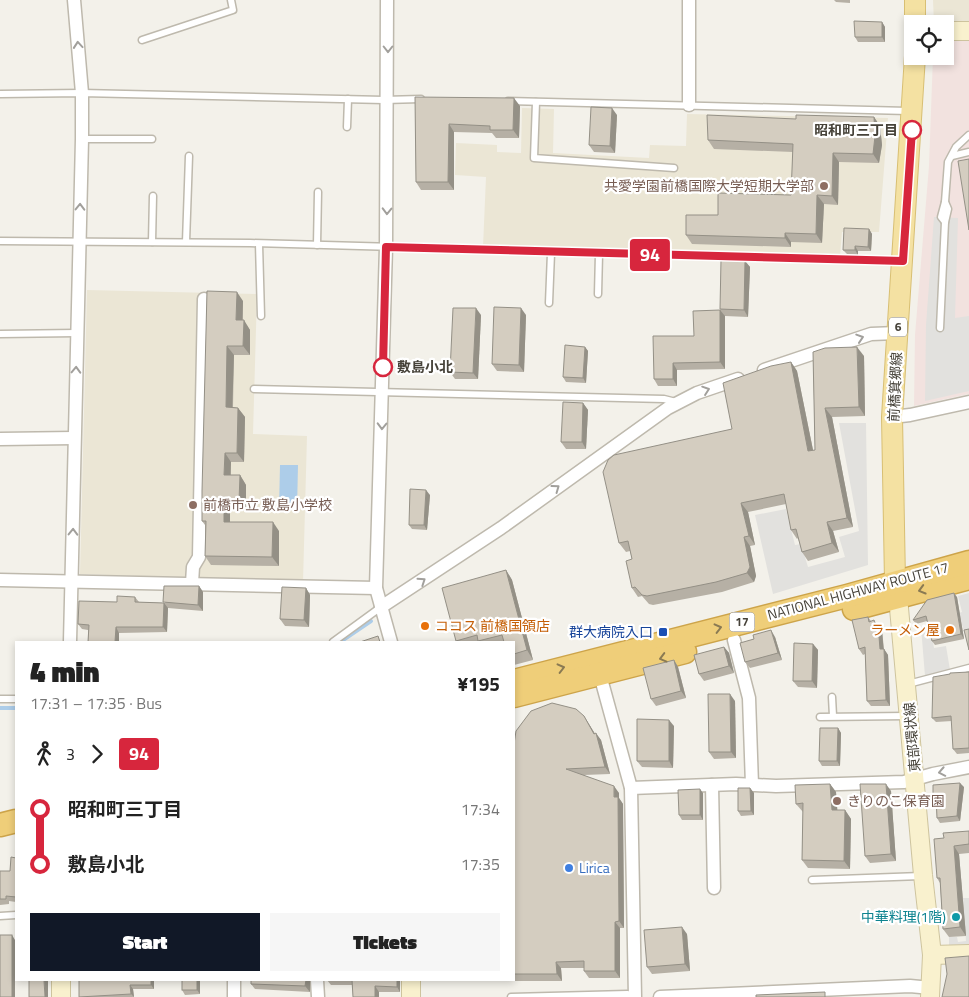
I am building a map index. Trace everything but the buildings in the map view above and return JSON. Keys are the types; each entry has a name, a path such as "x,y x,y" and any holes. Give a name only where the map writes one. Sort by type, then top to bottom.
{"highway":[{"name":"NATIONAL HIGHWAY ROUTE 17","path":"515,696 734,640 897,589 969,562"},
{"name":"NATIONAL HIGHWAY ROUTE 17","path":"515,681 848,596 969,578"},
{"path":"0,825 15,821"}],"main road":[{"path":"915,0 915,15"},
{"name":"前橋箕郷線","path":"897,589 892,417 915,65"}],"street":[{"path":"70,641 82,139 82,92 74,0"},
{"path":"387,0 386,247 376,588 391,641"},
{"path":"689,0 689,105"},
{"path":"954,31 969,31"},
{"path":"192,583 193,567 199,558 204,299"},
{"path":"381,607 501,528 630,433 677,402 871,334 897,333"},
{"path":"892,417 910,416 969,402"},
{"path":"0,439 74,438"},
{"path":"0,580 376,588"},
{"name":"東部環状線","path":"897,589 932,955 930,992"},
{"path":"734,640 749,698 752,785"},
{"path":"600,675 631,788 637,997"},
{"path":"631,788 712,784 776,786 904,782 969,766"},
{"path":"712,784 714,888"},
{"path":"932,955 969,954"},
{"path":"61,981 61,997"},
{"path":"234,981 234,997"},
{"path":"317,981 318,997"},
{"path":"411,981 411,997"},
{"path":"660,997 910,986 930,992"}],"lane":[{"path":"142,40 233,10 231,0"},
{"path":"0,94 82,92 348,99 432,99"},
{"path":"347,127 348,99"},
{"path":"499,101 913,112"},
{"path":"536,102 534,158 674,168"},
{"path":"940,328 945,222 948,209 946,202 948,162 956,147 969,135"},
{"path":"82,139 152,139"},
{"path":"952,156 969,152"},
{"path":"186,242 189,156"},
{"path":"317,246 318,192"},
{"path":"152,242 153,196"},
{"path":"0,241 186,242 903,261"},
{"path":"259,244 261,316"},
{"path":"548,303 551,252"},
{"path":"598,294 599,254"},
{"path":"0,334 77,333"},
{"path":"254,389 664,399 677,402"},
{"path":"334,641 381,607"},
{"path":"907,684 969,668"},
{"path":"832,697 832,716"},
{"path":"0,699 15,699"},
{"path":"820,717 910,716"},
{"path":"812,880 923,876"},
{"path":"0,916 15,915"},
{"path":"511,997 627,994 637,997"}],"shaded area":[{"path":"933,0 969,0 969,31 954,27 954,15 934,15"},
{"path":"954,31 969,31 969,394 914,406 915,335 929,166 933,65 954,65"},
{"name":"共愛学園前橋国際大学短期大学部","path":"522,108 554,109 553,153 649,158 650,145 686,146 687,114 888,118 879,232 842,232 840,256 483,247 486,177 455,175 456,143 497,145 497,152 521,153"},
{"path":"934,217 958,218 955,318 969,316 969,391 925,401 926,325"},
{"name":"前橋市立 敷島小学校","path":"87,290 257,294 253,434 307,436 303,582 80,574"},
{"path":"839,423 866,423 868,565 773,594 755,515 786,509 795,545 801,544 808,567 845,557 839,537 859,531"},
{"path":"969,593 969,634 965,636 959,613 962,612 958,596"},
{"path":"942,621 931,631 934,648 946,646 950,670 925,676 921,627"},
{"path":"963,898 969,898 969,947 949,948 949,937 957,937 958,942 966,941"}],"water":[{"path":"280,465 298,465 297,510 279,510"}],"waterway":[{"path":"341,641 371,621"},
{"path":"0,708 15,708"}],"bus line":[{"name":"94","path":"383,367 386,247 903,261 912,130"}],"place":[{"name":"昭和町三丁目","path":"912,130"},
{"name":"共愛学園前橋国際大学短期大学部","path":"824,186"},
{"name":"敷島小北","path":"383,367"},
{"name":"前橋市立 敷島小学校","path":"193,505"},
{"name":"ココス 前橋国領店","path":"425,626"},
{"name":"ラーメン屋","path":"950,630"},
{"name":"群大病院入口","path":"663,632"},
{"name":"きりのこ保育園","path":"837,801"},
{"name":"Lirica","path":"569,868"},
{"name":"中華料理(1階)","path":"956,917"}]}
